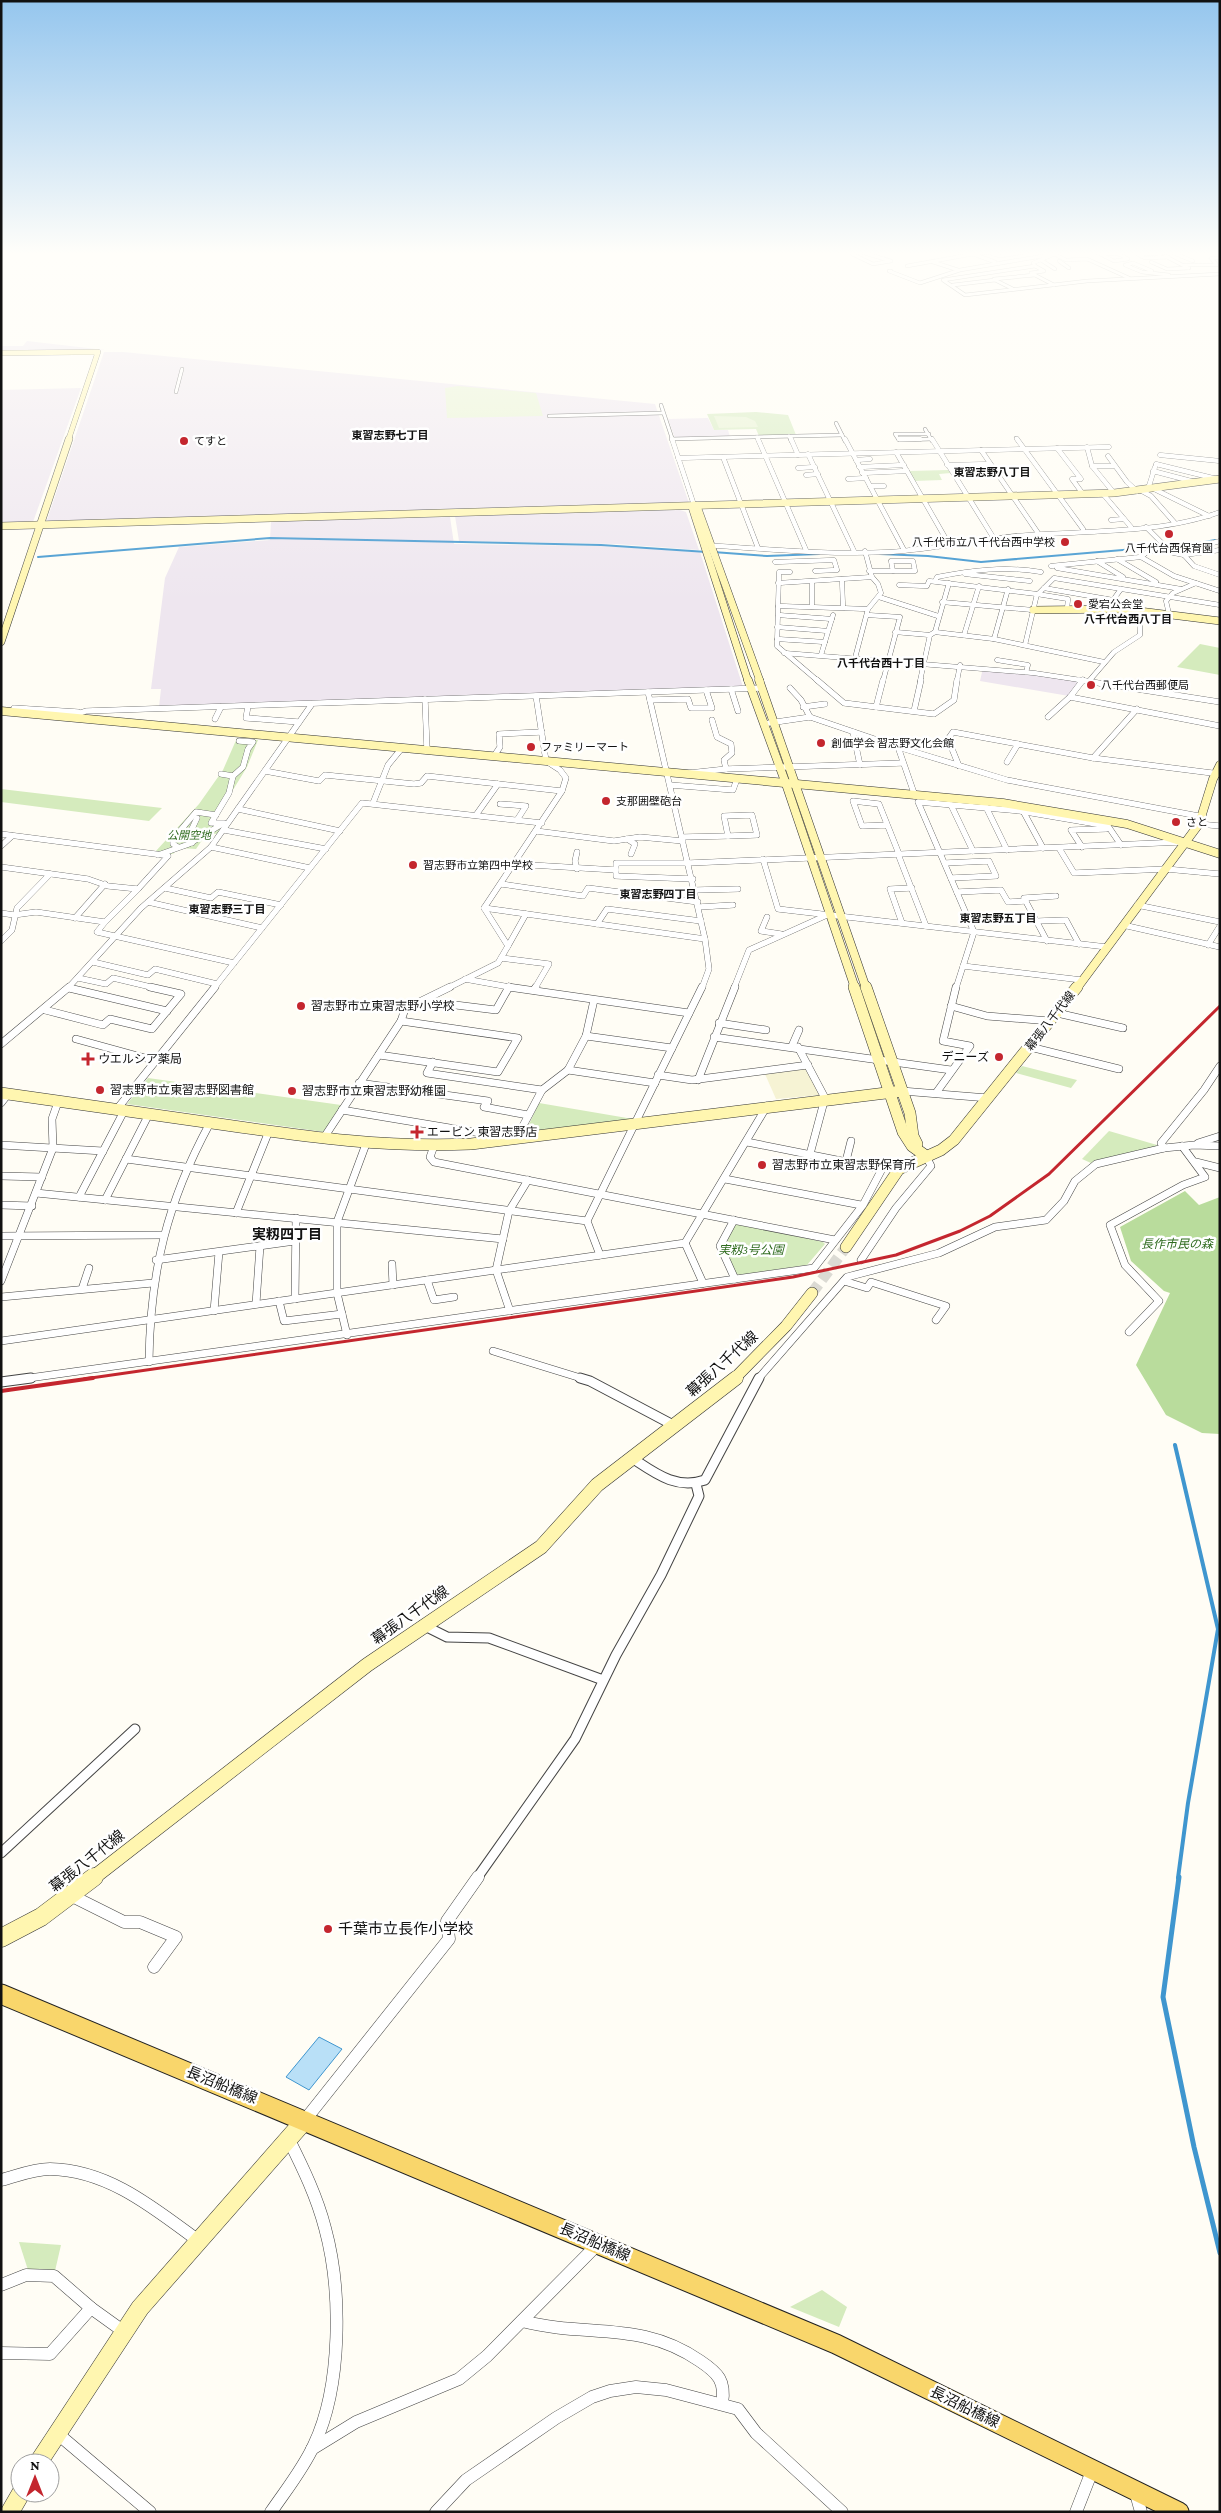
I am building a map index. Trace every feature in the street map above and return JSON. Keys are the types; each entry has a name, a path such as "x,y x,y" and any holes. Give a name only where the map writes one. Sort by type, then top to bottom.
{"main road":[{"name":"長沼船橋線","path":"1,1994 306,2120 836,2344 1179,2512"}],"street":[{"path":"1,642 93,368"},
{"path":"176,392 182,369"},
{"path":"661,405 694,505 697,506 712,544 774,723 785,767 820,857 891,1062 906,1138 916,1150 926,1156 931,1166 896,1208 861,1260"},
{"path":"550,416 663,412"},
{"path":"836,423 904,550"},
{"path":"903,426 908,434"},
{"path":"925,429 993,537"},
{"path":"671,439 842,434"},
{"path":"929,434 895,434 899,440 932,439"},
{"path":"789,436 798,455"},
{"path":"757,437 806,550"},
{"path":"1016,438 1083,529"},
{"path":"1087,447 1086,452 1092,466 1114,493"},
{"path":"678,458 1109,447"},
{"path":"1057,448 1081,479 1072,479 1083,494"},
{"path":"981,450 1038,533"},
{"path":"896,452 950,546"},
{"path":"808,454 854,551"},
{"path":"1144,490 1160,454 1220,461"},
{"path":"1108,456 1114,466 1151,496 1174,522"},
{"path":"723,457 758,548"},
{"path":"856,460 870,459"},
{"path":"947,465 990,464"},
{"path":"1156,464 1218,479"},
{"path":"859,467 904,465"},
{"path":"1092,466 1114,466"},
{"path":"1188,471 1190,466"},
{"path":"798,468 814,467"},
{"path":"862,472 907,471"},
{"path":"1153,471 1195,482"},
{"path":"806,475 818,474"},
{"path":"848,478 884,486"},
{"path":"1,526 1103,494 1218,479"},
{"path":"856,483 868,483"},
{"path":"1144,490 1209,516"},
{"path":"1103,494 1131,528"},
{"path":"694,505 692,507 703,545 751,689 764,723 785,767"},
{"path":"703,545 865,553 950,546 993,537 1083,529 1131,528 1209,516 1220,512"},
{"path":"1111,520 1124,519"},
{"path":"1146,526 1166,549 1184,555 1219,550"},
{"path":"1181,589 1051,566 1141,556 1147,552 1166,549 1198,548 1220,542"},
{"path":"855,658 868,609 879,598 880,588 869,571 865,553"},
{"path":"1184,555 1186,561 1199,569 1220,575"},
{"path":"1141,556 1174,576 1220,590"},
{"path":"1117,559 1162,586"},
{"path":"775,562 834,560 837,570 814,571"},
{"path":"869,571 893,571 915,571 913,561 891,560 893,571"},
{"path":"1097,561 1127,580"},
{"path":"812,562 815,580 812,607"},
{"path":"1076,563 1093,574"},
{"path":"934,582 937,577 977,568 998,567 1041,572 1017,590"},
{"path":"790,572 779,572 777,646 844,702 934,714 954,700 963,658"},
{"path":"956,573 1030,581"},
{"path":"778,582 872,577"},
{"path":"1025,645 1038,594 1054,578 1220,605"},
{"path":"842,579 843,608"},
{"path":"899,585 927,586 929,581 1017,590 1068,599 1067,609"},
{"path":"914,711 932,633 949,583"},
{"path":"1169,614 1166,601 1181,589 1196,583"},
{"path":"1208,586 1220,585"},
{"path":"964,635 979,586"},
{"path":"1044,588 1113,600 1121,590"},
{"path":"994,639 1008,589"},
{"path":"879,598 938,616"},
{"path":"942,602 1033,610 1140,610 1220,621"},
{"path":"1048,716 1070,697 1114,652 1138,638 1142,628 1141,604 1131,603"},
{"path":"778,606 868,609"},
{"path":"821,655 835,608"},
{"path":"778,615 832,619"},
{"path":"866,615 900,617 876,706"},
{"path":"777,627 828,630"},
{"path":"895,632 964,635 994,639 1104,662"},
{"path":"777,639 824,642"},
{"path":"784,653 961,665 1026,672 1220,702"},
{"path":"997,660 1028,665 1026,672"},
{"path":"21,712 14,708 80,712 762,688"},
{"path":"790,688 810,717"},
{"path":"731,689 738,711"},
{"path":"650,700 688,699 691,708 712,708 706,690"},
{"path":"586,1221 709,970 693,879 648,692"},
{"path":"484,908 542,823 562,791 566,778 560,770 546,761 536,696"},
{"path":"1070,697 1220,726"},
{"path":"425,700 427,750"},
{"path":"1,1044 45,1010 69,988 148,902 211,847 312,704"},
{"path":"804,707 825,704"},
{"path":"248,706 246,718 299,722"},
{"path":"215,719 221,707"},
{"path":"1093,758 1137,709"},
{"path":"1,711 1003,803 1096,817 1127,824 1220,854"},
{"path":"68,717 80,712"},
{"path":"764,723 810,717 898,747 1024,784 1202,820 1220,826"},
{"path":"712,720 718,737 730,744 732,753 724,760 726,769"},
{"path":"494,756 500,747 499,734 542,732"},
{"path":"853,732 860,764"},
{"path":"959,766 948,739 953,732 1093,758 1216,774"},
{"path":"158,855 192,843 207,831 224,823 211,823 229,793 226,775 243,767 248,749 253,742 239,741"},
{"path":"1007,762 1018,744"},
{"path":"898,747 915,796"},
{"path":"373,803 388,764 402,748"},
{"path":"687,774 690,772 726,769 902,763"},
{"name":"幕張八千代線","path":"846,1247 899,1169 941,1150 954,1140 1057,1013 1202,820 1220,765"},
{"path":"265,771 319,781 325,775 414,784 422,783 427,776 562,791"},
{"path":"670,785 733,790 737,779"},
{"path":"476,815 498,784"},
{"path":"791,784 810,857 880,1060 896,1091"},
{"path":"887,825 862,826 853,801 879,804 926,926"},
{"path":"936,1093 970,1046 943,1041 951,1006 974,932 918,802 1023,811 1098,824 1111,828 1122,845"},
{"path":"79,1197 103,1151 120,1110 156,1061 362,803 542,823"},
{"path":"500,804 526,806 517,820"},
{"path":"951,805 973,851"},
{"path":"986,807 1007,850"},
{"path":"238,809 340,831"},
{"path":"1023,811 1043,848"},
{"path":"178,847 173,844 172,839 196,812 216,815"},
{"path":"192,843 190,837 192,824 202,813"},
{"path":"536,831 614,841 640,837 683,839 757,835 752,815 724,816 728,836"},
{"path":"1082,846 1071,830 1111,828"},
{"path":"224,830 326,849"},
{"path":"1,834 168,856 97,932 234,963"},
{"path":"1,846 12,836"},
{"path":"627,839 635,844 630,854"},
{"path":"693,879 616,876 616,863 689,863 1186,842"},
{"path":"211,847 310,868"},
{"path":"1059,848 1074,873 1166,868 1220,874"},
{"path":"577,852 575,861 577,869"},
{"path":"763,860 778,909 1107,947"},
{"path":"944,863 989,861 996,876 951,878"},
{"path":"514,864 616,870"},
{"path":"1,867 88,879 105,884 138,889"},
{"path":"1,941 12,930 17,908 31,891 50,874"},
{"path":"75,918 105,884"},
{"path":"501,884 583,896 588,888 698,904 733,906"},
{"path":"165,888 211,898 218,892 281,905"},
{"path":"902,923 890,890 912,888"},
{"path":"695,890 738,889"},
{"path":"957,892 1002,890 1008,902 1026,901"},
{"path":"1047,941 1024,898 1056,896"},
{"path":"148,902 262,928"},
{"path":"1138,905 1220,922"},
{"path":"484,908 705,939"},
{"path":"484,908 508,946"},
{"path":"598,924 607,909 701,921"},
{"path":"1,913 14,915 36,912 105,922"},
{"path":"323,1139 401,1021 406,1009 498,963 526,914"},
{"path":"698,1080 749,950 781,934 831,914"},
{"path":"767,917 761,931 781,934"},
{"path":"1038,921 1066,920 1079,944"},
{"path":"1123,925 1220,947"},
{"path":"1208,945 1220,926"},
{"path":"1,932 9,933"},
{"path":"501,958 549,964 534,990"},
{"path":"92,962 148,975 155,969 217,984"},
{"path":"963,966 1082,980"},
{"path":"45,1010 103,1025 110,1019 152,1029 181,994 113,978 106,984 78,978"},
{"path":"465,979 689,1013"},
{"path":"423,1000 496,1010 509,986"},
{"path":"69,988 167,1011"},
{"path":"516,1139 542,1090 568,1070 586,1036 590,1025 588,1019 594,1000"},
{"path":"951,1006 987,1016 1050,1021"},
{"path":"1057,1013 1123,1028"},
{"path":"379,1055 498,1072 518,1038 401,1021"},
{"path":"719,1023 766,1030"},
{"path":"799,1030 795,1047 808,1065 824,1098 810,1154"},
{"path":"586,1036 672,1048"},
{"path":"714,1037 951,1070"},
{"path":"76,1039 156,1061"},
{"path":"1030,1047 1119,1069"},
{"path":"433,1062 427,1073 542,1090"},
{"path":"658,1075 698,1080 808,1065"},
{"path":"1164,1148 1161,1143 1204,1090 1220,1066"},
{"path":"568,1070 655,1083"},
{"path":"359,1083 488,1101 484,1107 528,1115"},
{"path":"4,1096 366,1144 434,1146 516,1139 824,1098 896,1091 988,1098"},
{"path":"1,1281 4,1266 32,1206 54,1148 52,1119 58,1102"},
{"path":"685,1243 767,1106"},
{"path":"342,1110 516,1139"},
{"path":"105,1200 149,1114"},
{"path":"148,1362 148,1320 161,1235 185,1167 210,1123"},
{"path":"236,1212 269,1131"},
{"path":"1194,1145 1220,1136"},
{"path":"846,1161 851,1141"},
{"path":"1,1382 347,1334 393,1331 510,1311 814,1268 875,1184 882,1169 747,1142"},
{"path":"1,1144 103,1151"},
{"path":"347,1334 337,1293 337,1222 366,1144"},
{"path":"632,1458 678,1484 696,1484 705,1480 756,1381 777,1360 814,1313 848,1277 912,1262 939,1253 995,1227 1046,1220 1064,1201 1075,1181 1096,1164 1164,1148 1194,1145 1220,1146"},
{"path":"434,1146 430,1157 434,1162 835,1240"},
{"path":"1129,1332 1159,1301 1125,1265 1110,1225 1183,1185 1205,1177 1196,1162 1182,1146"},
{"path":"126,1159 586,1221"},
{"path":"1196,1162 1220,1168"},
{"path":"1,1176 42,1177"},
{"path":"725,1179 861,1204"},
{"path":"510,1311 496,1270 509,1211 528,1180"},
{"path":"36,1193 503,1239"},
{"path":"1,1205 32,1206"},
{"path":"295,1299 296,1218"},
{"path":"734,1220 720,1246 735,1279"},
{"path":"586,1221 600,1255"},
{"path":"1,1236 161,1235"},
{"path":"156,1260 295,1241"},
{"path":"1,1341 685,1243"},
{"path":"685,1243 703,1283"},
{"path":"256,1304 260,1246"},
{"path":"214,1311 219,1252"},
{"path":"392,1264 393,1285"},
{"path":"82,1289 89,1268"},
{"path":"427,1280 434,1300 454,1297"},
{"path":"844,1281 868,1288 871,1282 946,1306 936,1320"},
{"path":"1,1297 153,1282"},
{"name":"幕張八千代線","path":"1,1938 41,1917 367,1665 423,1625 541,1547 557,1531 582,1499 744,1370 786,1326 812,1293"},
{"path":"279,1301 284,1321 342,1314"},
{"path":"493,1351 590,1381 675,1426"},
{"path":"44,2453 140,2308 306,2120 449,1939 447,1921 575,1740 603,1680 661,1575 695,1505 699,1496 696,1484"},
{"path":"423,1625 447,1637 489,1638 603,1680"},
{"path":"1,1853 135,1729"},
{"path":"70,1895 124,1922 140,1922 176,1937 154,1967"},
{"path":"271,2512 312,2449 329,2404 333,2378 335,2335 332,2270 324,2225 312,2188 289,2139"},
{"path":"1,2180 48,2169 105,2178 124,2188 200,2242"},
{"path":"312,2449 356,2422 388,2407 459,2379 487,2356 599,2243"},
{"path":"1,2285 26,2275 54,2276 91,2308 123,2331"},
{"path":"1,2353 50,2354 91,2308"},
{"path":"522,2321 547,2329 641,2334 668,2342 720,2375 726,2388 722,2404"},
{"path":"436,2512 466,2480 556,2418 592,2397 610,2391 636,2387 666,2390 738,2409 756,2433 842,2512"},
{"path":"56,2433 102,2469 150,2512"},
{"path":"1076,2512 1092,2469"},
{"path":"1135,2490 1142,2512"}],"shaded area":[{"path":"98,368 289,368 655,404 689,503 49,521 47,520"},
{"path":"81,388 33,522 1,524 1,390"},
{"path":"708,418 714,430 728,430 730,437 675,438 668,419"},
{"path":"680,510 686,512 699,550 617,544 459,541 455,516"},
{"path":"450,517 454,544 600,546 700,552 743,687 159,707 161,689 151,689 165,578 179,547 270,540 271,521"},
{"path":"983,668 1080,681 1069,696 980,681"},
{"path":"806,1069 820,1095 776,1099 765,1074"}],"green space":[{"path":"458,386 536,393 543,416 447,418 445,388"},
{"path":"756,412 788,415 796,435 759,436 756,429 714,430 707,414"},
{"path":"714,416 746,417 755,421 758,427 719,428"},
{"path":"948,470 951,473 939,474 942,480 914,481 909,471"},
{"path":"1200,644 1220,648 1220,675 1177,667"},
{"name":"公開空地","path":"237,738 258,740 247,767 214,821 226,822 218,834 207,833 196,849 178,848 173,854 155,852 199,804 223,770"},
{"path":"1,789 162,808 149,821 1,802"},
{"path":"1022,1066 1077,1080 1071,1088 1016,1073"},
{"path":"148,1078 341,1105 324,1132 127,1104"},
{"path":"539,1103 633,1119 524,1135"},
{"path":"1109,1131 1157,1145 1154,1148 1091,1163 1082,1159"},
{"name":"長作市民の森","path":"1185,1191 1199,1205 1220,1197 1220,1434 1202,1433 1166,1415 1136,1365 1170,1293 1164,1291 1131,1261 1120,1227"},
{"name":"実籾3号公園","path":"738,1224 823,1242 825,1244 807,1265 740,1275 735,1273 723,1246 734,1225"},
{"path":"19,2242 61,2245 55,2271 28,2270"},
{"path":"822,2290 847,2307 839,2327 790,2307"}],"water":[{"path":"319,2037 342,2049 309,2090 286,2077"}],"waterway":[{"path":"38,557 270,538 601,545 707,552"},
{"path":"880,554 928,556 981,562 1194,544 1215,540"},
{"path":"713,552 767,556 819,554"},
{"path":"1175,1445 1218,1629 1188,1803 1178,1878"},
{"path":"1179,1877 1163,1997 1194,2147 1220,2253"}],"tunnel":[{"path":"812,1293 846,1247"}],"railway":[{"path":"84,1379 793,1277 896,1255 960,1231 990,1216 1049,1174 1220,1006"},
{"path":"1,1391 93,1378"}],"place":[{"name":"てすと","path":"184,441"},
{"name":"八千代台西保育園","path":"1169,534"},
{"name":"八千代市立八千代台西中学校","path":"1065,542"},
{"name":"愛宕公会堂","path":"1078,604"},
{"name":"八千代台西郵便局","path":"1091,685"},
{"name":"創価学会 習志野文化会館","path":"821,743"},
{"name":"ファミリーマート","path":"531,747"},
{"name":"支那囲壁砲台","path":"606,801"},
{"name":"さと","path":"1176,822"},
{"name":"習志野市立第四中学校","path":"413,865"},
{"name":"習志野市立東習志野小学校","path":"301,1006"},
{"name":"デニーズ","path":"999,1057"},
{"name":"ウエルシア薬局","path":"88,1059"},
{"name":"習志野市立東習志野図書館","path":"100,1090"},
{"name":"習志野市立東習志野幼稚園","path":"292,1091"},
{"name":"エービン 東習志野店","path":"417,1132"},
{"name":"習志野市立東習志野保育所","path":"762,1165"},
{"name":"千葉市立長作小学校","path":"328,1929"}],"district":[{"name":"東習志野七丁目","path":"390,435"},
{"name":"東習志野八丁目","path":"992,472"},
{"name":"八千代台西八丁目","path":"1128,619"},
{"name":"八千代台西十丁目","path":"881,663"},
{"name":"東習志野四丁目","path":"658,894"},
{"name":"東習志野三丁目","path":"227,909"},
{"name":"東習志野五丁目","path":"998,918"},
{"name":"実籾四丁目","path":"287,1234"}]}
